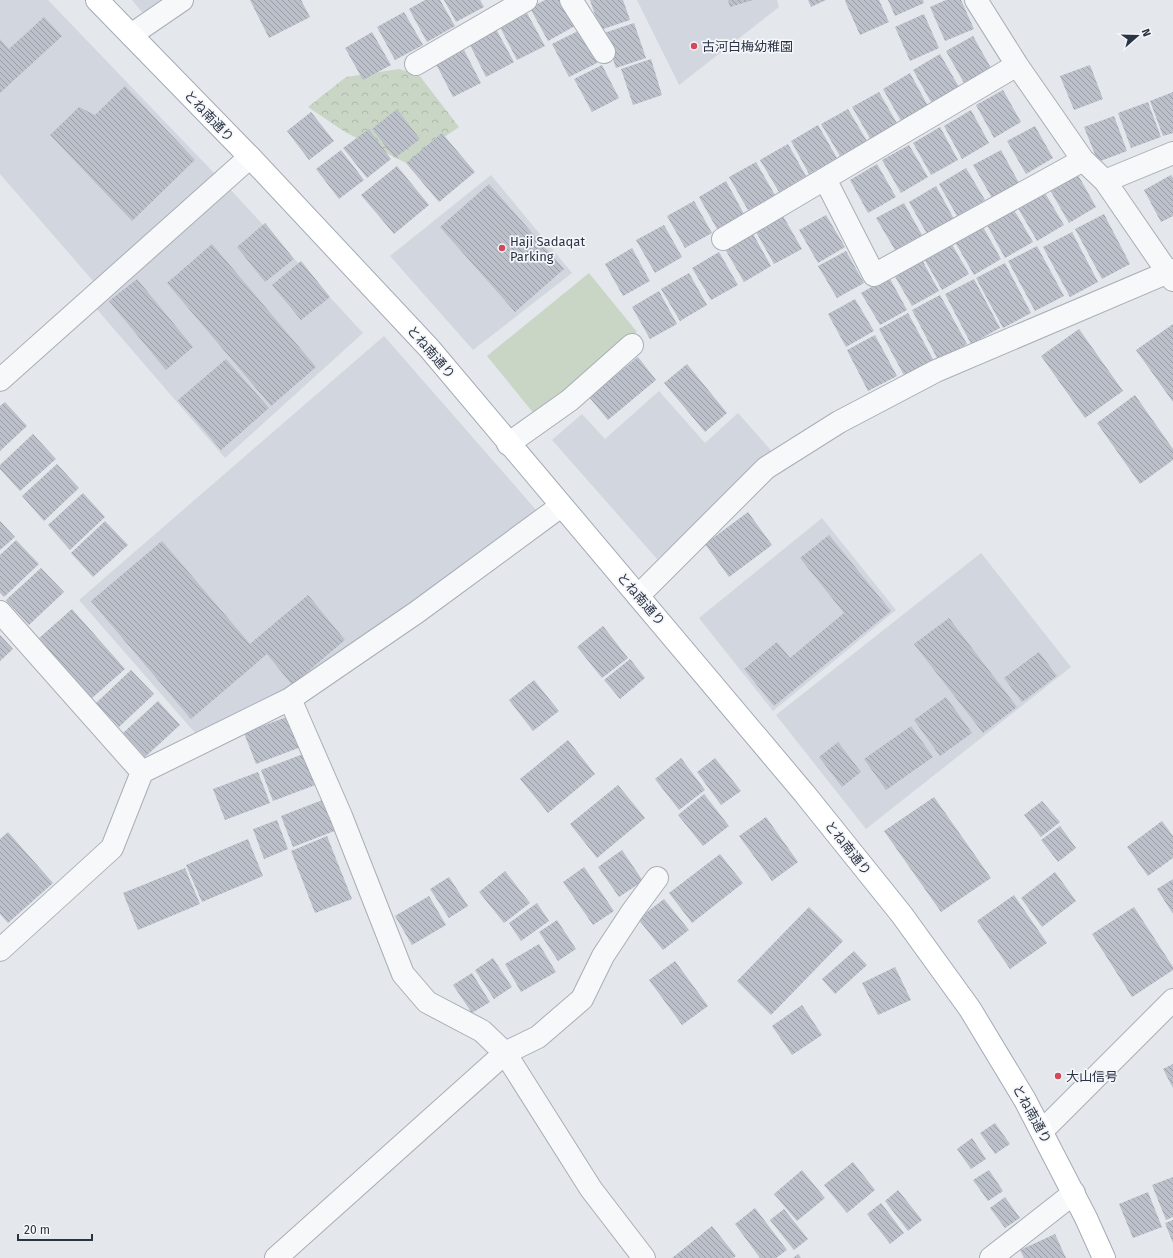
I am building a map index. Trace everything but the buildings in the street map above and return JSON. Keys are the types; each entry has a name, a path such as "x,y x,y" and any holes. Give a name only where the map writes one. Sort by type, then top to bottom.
{"main road":[{"name":"とね南通り","path":"97,0 250,157 429,348 508,444 804,792 902,915 970,1009 1042,1131 1074,1193 1104,1258"}],"street":[{"path":"131,35 182,0"},
{"path":"416,64 526,0"},
{"path":"571,0 604,52"},
{"path":"638,596 766,468 839,422 936,371 1171,274 1105,181 1083,160 1017,65 976,0"},
{"path":"723,239 1017,65"},
{"path":"1105,181 1173,153"},
{"path":"0,380 250,157"},
{"path":"825,179 874,275 1083,160"},
{"path":"508,444 570,400 632,345"},
{"path":"0,950 112,848 142,772 290,699 417,612 561,506"},
{"path":"0,612 142,772"},
{"path":"290,699 341,816 403,974 427,1002 482,1031 505,1053 591,1189 644,1258"},
{"path":"276,1258 505,1053 538,1037 582,999 603,956 632,912 658,878"},
{"path":"1042,1131 1173,1000"},
{"path":"991,1258 1074,1193"}],"shaded area":[{"path":"0,0 48,0 216,175 94,282 0,174"},
{"path":"132,0 182,0 150,22"},
{"name":"古河白梅幼稚園","path":"637,0 777,0 779,7 679,85"},
{"path":"491,175 572,273 473,350 390,256"},
{"path":"229,188 363,333 225,458 95,307"},
{"path":"384,336 537,511 290,699 203,742 79,600"},
{"path":"659,391 705,443 738,413 774,454 657,559 552,440 582,414 605,439"},
{"path":"822,518 896,610 773,711 699,618"},
{"path":"981,553 1071,667 866,829 776,715"}],"green space":[{"path":"399,69 419,75 459,127 406,163 345,132 308,107 346,77"},
{"path":"589,273 637,332 535,415 487,356"}],"place":[{"name":"古河白梅幼稚園","path":"694,46"},
{"name":"Haji Sadaqat Parking","path":"502,248"},
{"name":"大山信号","path":"1058,1076"}]}
